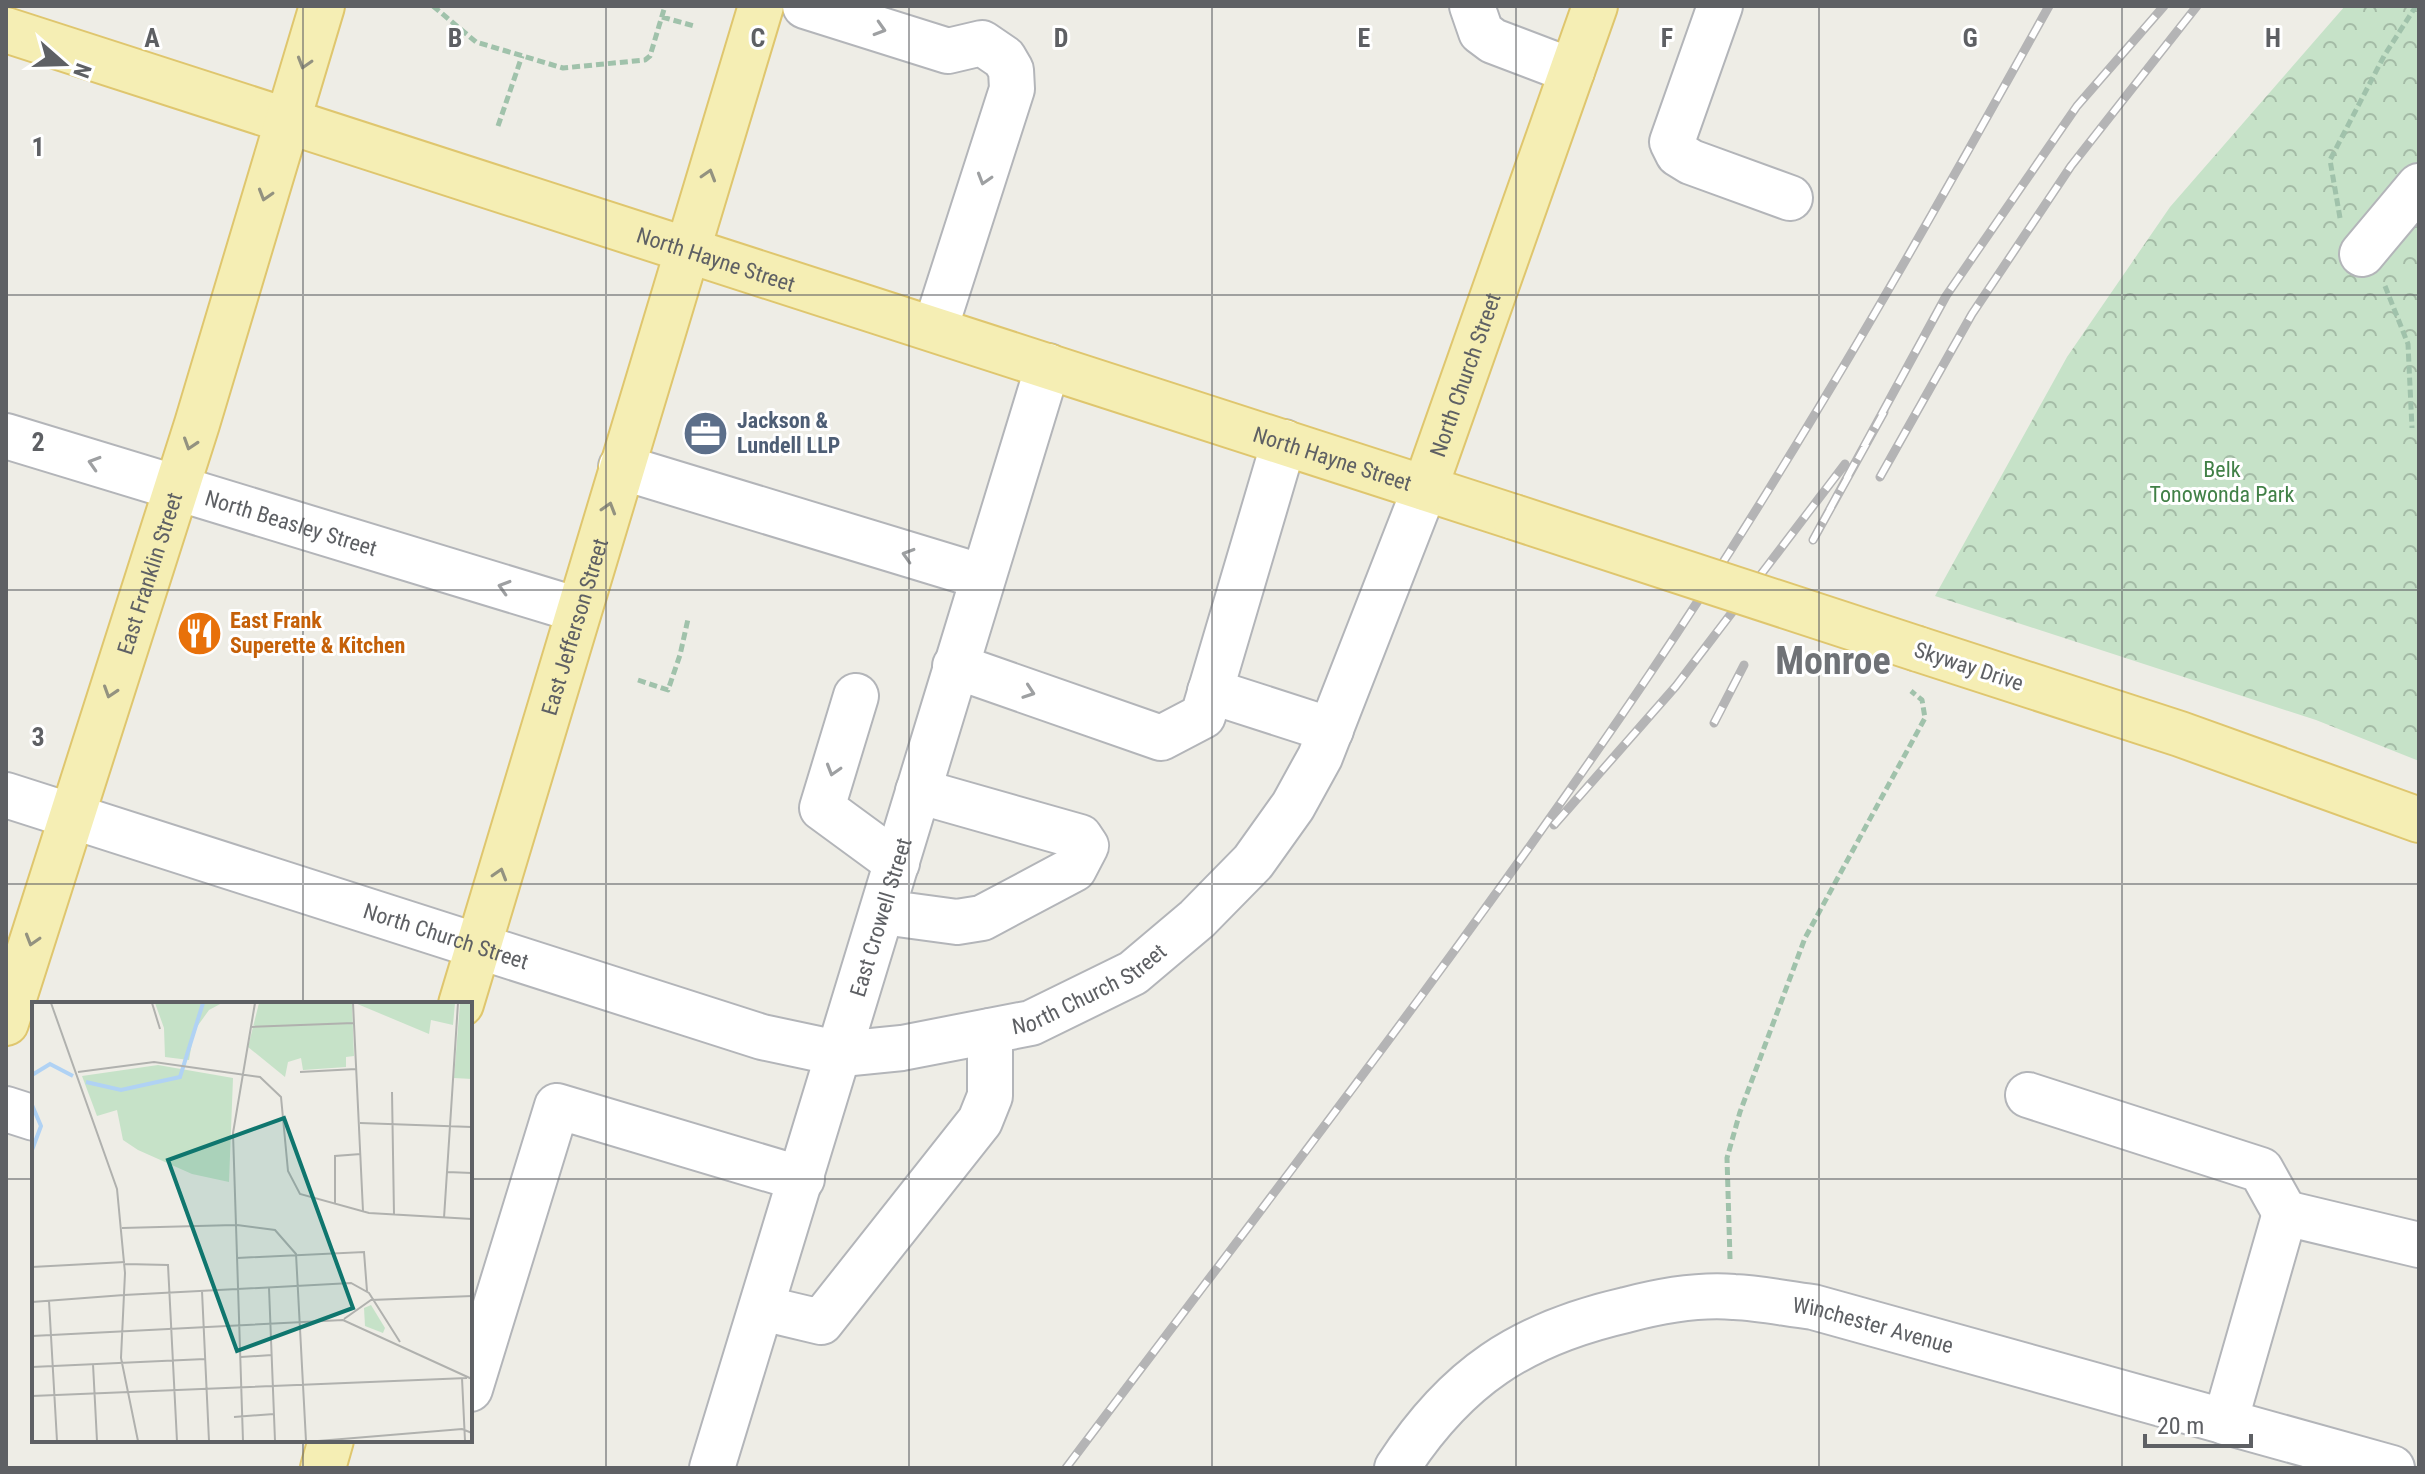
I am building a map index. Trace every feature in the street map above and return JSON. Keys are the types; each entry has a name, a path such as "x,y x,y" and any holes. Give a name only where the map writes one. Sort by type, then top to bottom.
{"main road":[{"name":"East Franklin Street","path":"6,1023 176,488 322,6"},
{"name":"East Jefferson Street","path":"462,1002 761,6"},
{"name":"North Church Street","path":"1425,488 1595,6"},
{"name":"North Hayne Street","path":"6,30 1425,488"},
{"name":"Skyway Drive","path":"1425,488 1514,517 1909,668 2180,734 2419,820"},
{"path":"323,1468 330,1442"}],"street":[{"path":"805,6 948,51 982,43 995,50 1011,70 1012,89 935,329"},
{"path":"1472,6 1475,23 1493,41 1572,71"},
{"path":"1720,6 1672,142 1678,154 1691,162 1790,198"},
{"path":"2362,254 2419,186"},
{"name":"East Crowell Street","path":"712,1468 842,1054 955,666 1048,366"},
{"name":"North Beasley Street","path":"6,436 578,610"},
{"path":"955,666 1161,738 1203,716 1284,442"},
{"path":"621,467 983,577"},
{"name":"North Church Street","path":"6,795 478,949 762,1037 842,1054 902,1048 1031,1023 1133,973 1197,919 1253,862 1293,806 1331,730 1425,488"},
{"path":"1210,691 1331,730"},
{"path":"856,696 822,808 897,863"},
{"path":"883,912 957,922 982,918 1074,869 1086,846 1080,837 918,791"},
{"path":"762,1308 821,1322 980,1121 990,1096 990,1031"},
{"path":"2028,1095 2261,1170 2285,1213 2225,1422"},
{"path":"472,1382 557,1106 802,1179"},
{"path":"6,1109 32,1117"},
{"path":"2285,1213 2419,1245"},
{"name":"Winchester Avenue","path":"1397,1468 1458,1393 1507,1353 1571,1323 1663,1301 1732,1296 1813,1307 2392,1468"}],"path":[{"path":"433,6 476,42 563,68 645,60 650,56 665,6"},
{"path":"662,17 694,26"},
{"path":"498,126 522,56"},
{"path":"638,680 668,690 688,619"},
{"path":"1731,1272 1727,1158 1740,1112 1805,938 1925,718 1922,700 1909,668"}],"green space":[{"name":"Belk Tonowonda Park","path":"2345,6 2419,6 2419,761 2316,720 1935,596 2067,357 2170,207"}],"railway":[{"path":"1066,1468 1436,976 1649,675 1806,429 2049,6"},
{"path":"1884,412 1813,540 1946,296 2077,106 2164,6"},
{"path":"1880,477 1972,314 2071,166 2197,6"},
{"path":"1554,825 1676,686 1845,464"},
{"path":"1714,723 1744,665"}],"place":[{"name":"Jackson & Lundell LLP","path":"706,433"},
{"name":"East Frank Superette & Kitchen","path":"199,633"}],"district":[{"name":"Monroe","path":"1833,661"}]}
